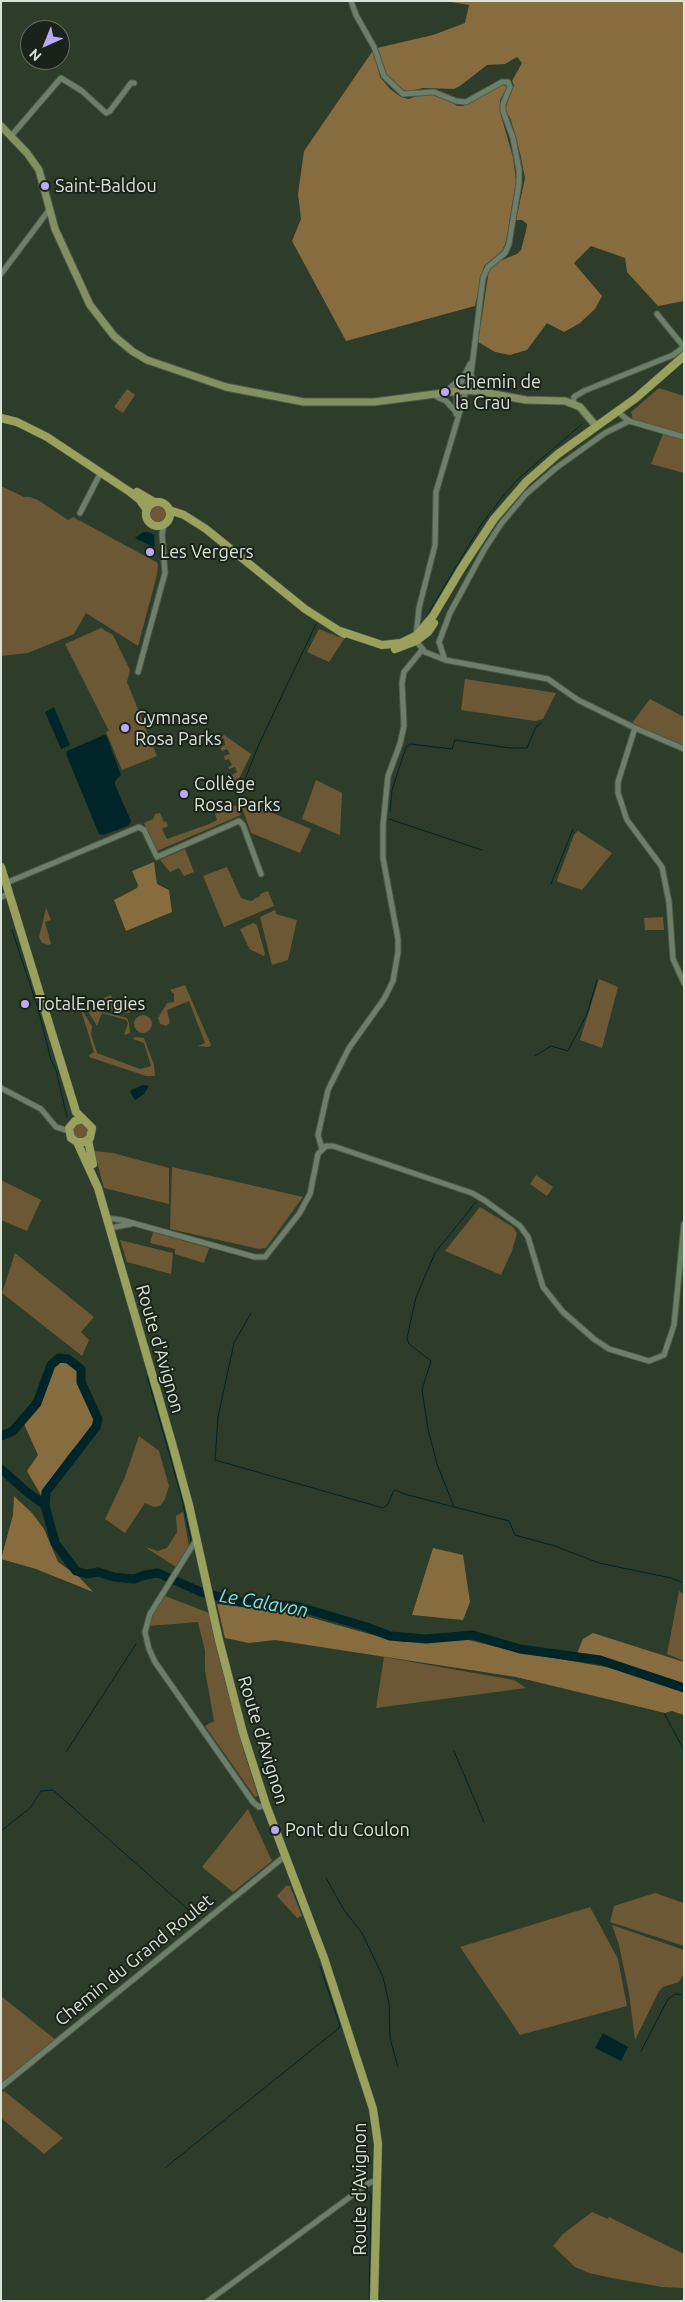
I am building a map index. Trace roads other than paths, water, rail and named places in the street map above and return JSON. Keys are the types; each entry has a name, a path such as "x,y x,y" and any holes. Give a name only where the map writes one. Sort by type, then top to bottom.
{"main road":[{"path":"340,631 382,645 394,645 416,638 429,623 494,519 526,482 558,454 618,412 684,356"},
{"path":"1,418 17,422 39,432 134,495 146,510 149,521 163,523 184,519 198,524"},
{"path":"101,473 154,502 165,504 169,510 184,515 298,603 357,641 381,649 396,649 428,632 470,556"},
{"path":"146,510 154,502"},
{"path":"163,523 169,510"},
{"path":"1,867 6,883 5,896 62,1068 76,1112 92,1128 92,1134 88,1140 77,1142 71,1138 62,1068"},
{"path":"70,1127 77,1120 83,1119"},
{"name":"Route d'Avignon","path":"88,1140 106,1218 170,1435 197,1540 240,1724 266,1805 324,1958 373,2108 377,2132 378,2180 374,2301"},
{"name":"Route d'Avignon","path":"77,1142 98,1188"}],"street":[{"path":"351,1 356,15 374,47 384,76 403,94 434,92 456,101 466,102 502,82 506,81 510,85 502,108 517,156 519,183 509,244 505,252 488,267 483,278 471,361 471,374 456,415 436,492 435,544 419,608 416,638 422,650 445,660 548,679 578,700 684,749"},
{"path":"11,136 61,78 82,91 106,113 131,83 134,83"},
{"path":"1,126 39,170 45,186 49,210 64,250 90,305 114,336 132,351 147,360 221,386 286,400 348,403 457,393"},
{"path":"1,274 49,210"},
{"path":"573,403 574,397 584,391 673,355 684,347 657,314"},
{"path":"456,415 457,393 471,361"},
{"path":"471,374 474,383 483,392"},
{"path":"445,392 464,376"},
{"path":"429,396 445,392 494,394"},
{"path":"465,393 483,392 526,400 559,400 573,403 596,426"},
{"path":"437,396 446,401 456,415"},
{"path":"618,412 629,421 684,437"},
{"path":"445,660 439,642 450,613 484,550 501,524 526,494 556,468 605,433 629,421"},
{"path":"80,513 101,473"},
{"path":"138,672 164,573 163,523"},
{"path":"322,1149 318,1135 328,1090 349,1048 384,999 393,982 398,952 398,939 383,858 383,825 388,776 400,744 404,726 402,683 404,672 422,650"},
{"path":"635,728 618,782 618,793 627,820 662,867 669,902 673,959 684,983"},
{"path":"6,883 139,827 144,830 157,857 239,822 243,825 261,874"},
{"path":"1,1088 40,1109 56,1127 70,1127"},
{"path":"106,1218 255,1256 265,1256 270,1252 306,1201 314,1183 318,1154 326,1146 333,1146 472,1193 484,1200 516,1222 528,1237 543,1287 563,1312 594,1340 609,1349 649,1362 664,1355 674,1325 684,1224"},
{"path":"110,1228 135,1224"},
{"path":"197,1540 150,1614 145,1632 155,1662 253,1802 260,1807 266,1805"},
{"name":"Chemin du Grand Roulet","path":"1,2087 285,1856"},
{"path":"208,2301 369,2183 378,2180"}],"water":[{"path":"143,532 154,535 155,546 153,547 135,538"},
{"path":"54,707 70,745 61,749 45,712"},
{"path":"106,735 121,775 115,781 115,785 131,821 128,826 103,835 99,834 66,754 67,751"},
{"path":"143,1085 149,1086 144,1094 135,1100 130,1092 131,1090"},
{"path":"603,2033 628,2047 621,2061 595,2048"}],"waterway":[{"path":"424,621 481,525 504,495 517,480 582,424"},
{"path":"240,792 259,744 316,624"},
{"path":"390,811 392,790 406,747 410,744 452,749 455,740 510,748 527,748 536,727 541,723"},
{"path":"389,819 482,850"},
{"path":"551,884 573,829"},
{"path":"12,930 38,1008 67,1117"},
{"path":"34,961 40,982"},
{"path":"535,1056 551,1046 568,1051 587,1014 597,980"},
{"path":"454,1507 437,1464 428,1429 422,1390 431,1361 409,1344 407,1338 416,1297 435,1253 476,1202"},
{"path":"251,1313 234,1343 218,1417 215,1460 383,1508 388,1504 394,1490 509,1521 515,1535 555,1546 599,1563 671,1578 684,1583"},
{"name":"Le Calavon","path":"1,1436 13,1431 37,1403 51,1365 59,1358 68,1359 81,1369 81,1382 98,1419 96,1427 46,1492 45,1505 55,1543 76,1571 87,1574 98,1572 114,1577 134,1579 158,1573 201,1592 239,1602 296,1606 367,1627 390,1636 426,1639 473,1635 520,1649 600,1660 684,1688"},
{"path":"147,1376 181,1495 191,1541"},
{"path":"1,1469 45,1505"},
{"path":"66,1752 136,1644"},
{"path":"664,1713 684,1750"},
{"path":"454,1751 484,1822"},
{"path":"1,1831 30,1808 41,1791 53,1790 201,1921"},
{"path":"326,1878 344,1910 362,1933 383,1977 389,2003 390,2038 398,2067"},
{"path":"165,2168 339,2028 340,2026 320,1966"},
{"path":"641,2051 668,1999 675,1994 684,1995"},
{"path":"350,2200 366,2189 371,2195 369,2301"},
{"path":"213,2301 327,2217"}],"place":[{"name":"Saint-Baldou","path":"45,186"},
{"name":"Chemin de la Crau","path":"445,392"},
{"name":"Les Vergers","path":"150,552"},
{"name":"Gymnase Rosa Parks","path":"125,728"},
{"name":"Collège Rosa Parks","path":"184,794"},
{"name":"TotalEnergies","path":"25,1004"},
{"name":"Pont du Coulon","path":"275,1830"}]}
